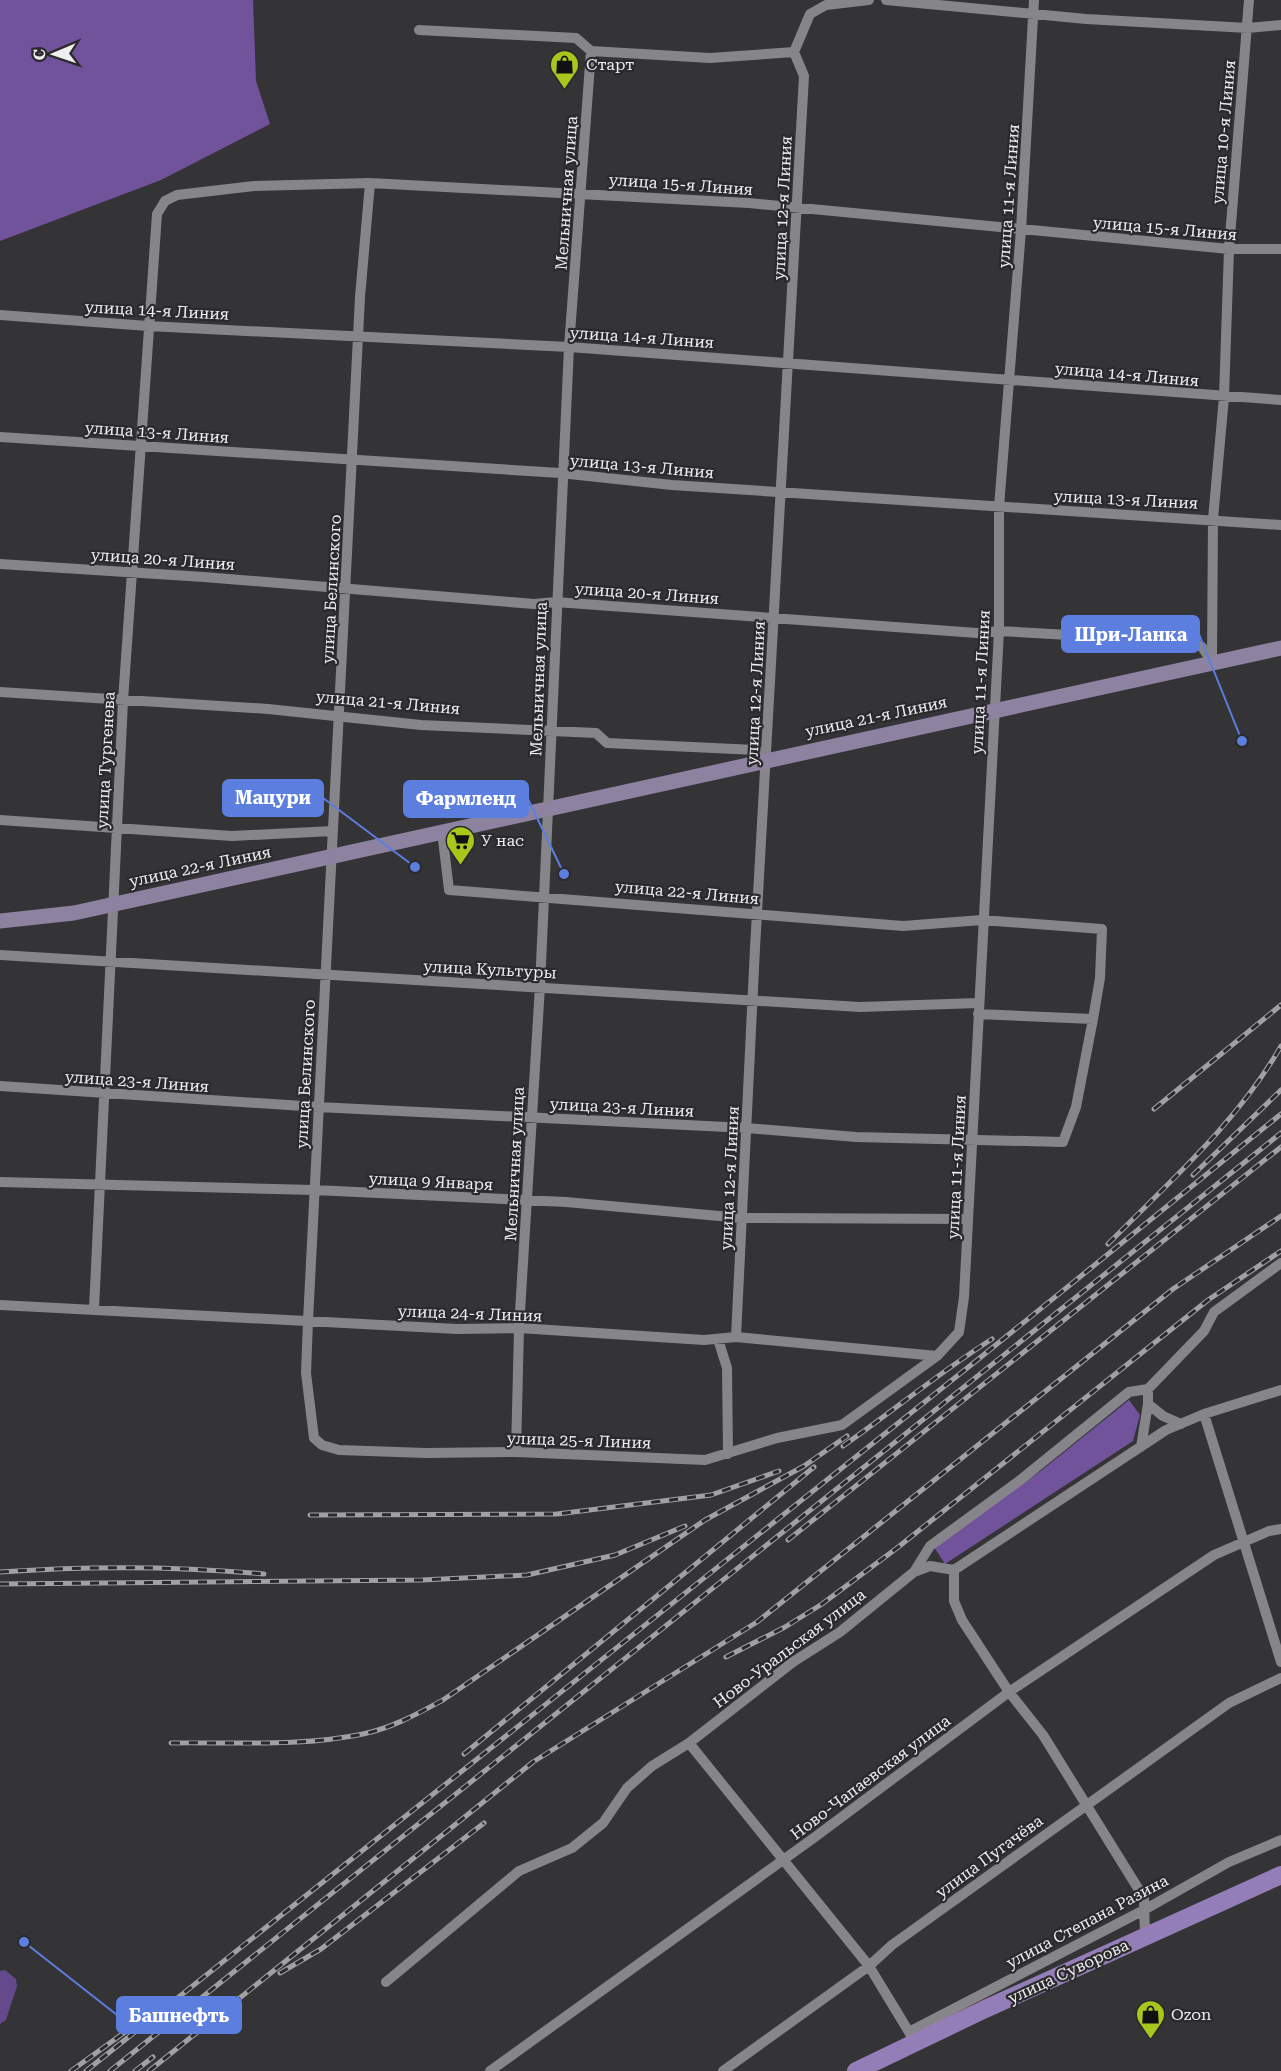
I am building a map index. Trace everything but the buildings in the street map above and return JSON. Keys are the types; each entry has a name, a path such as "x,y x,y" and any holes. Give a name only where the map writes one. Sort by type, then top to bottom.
{"main road":[{"name":"улица 21-я Линия","path":"547,807 1281,648"},
{"name":"улица 22-я Линия","path":"0,921 74,913 547,807"},
{"name":"улица Суворова","path":"856,2071 912,2037 1281,1875"}],"street":[{"path":"419,30 576,38 591,51 710,58 794,52 810,14 826,5 869,0"},
{"path":"886,0 1034,15 1248,28 1281,25"},
{"name":"улица 11-я Линия","path":"937,1356 959,1332 968,1219 993,709 999,631 999,507 1021,230 1034,0"},
{"name":"улица 10-я Линия","path":"1212,662 1213,519 1224,397 1229,249 1249,0"},
{"name":"Мельничная улица","path":"516,1452 519,1328 540,986 569,347 591,51"},
{"name":"улица 12-я Линия","path":"736,1337 804,76 794,52"},
{"name":"улица 15-я Линия","path":"157,214 165,201 177,195 254,186 370,183 581,192 797,208 1229,249 1281,249"},
{"name":"улица Белинского","path":"308,1321 358,336 370,183"},
{"name":"улица Тургенева","path":"94,1310 123,701 157,214"},
{"name":"улица 14-я Линия","path":"0,315 148,326 569,347 1281,400"},
{"name":"улица 13-я Линия","path":"0,437 565,474 672,485 1281,525"},
{"name":"улица 20-я Линия","path":"0,564 345,587 534,604 556,602 774,616 977,633 999,631 1193,642 1202,647 1212,662"},
{"name":"улица 21-я Линия","path":"0,692 268,709 421,725 596,733 607,743 756,750 767,758"},
{"name":"улица 22-я Линия","path":"0,820 117,830 232,836 333,831"},
{"name":"улица 22-я Линия","path":"442,831 449,890 903,926 982,920 1102,929 1100,978 1093,1019"},
{"name":"улица Культуры","path":"0,955 860,1007 978,1009 1093,1019"},
{"name":"улица 23-я Линия","path":"0,1086 318,1107 747,1128 856,1137 1064,1142 1076,1107 1093,1019"},
{"name":"улица 9 Января","path":"0,1182 314,1190 528,1200 629,1206 741,1218 968,1219"},
{"path":"914,1572 930,1546 1019,1481 1129,1392 1148,1389 1204,1331 1214,1312 1281,1263"},
{"name":"улица 24-я Линия","path":"0,1305 457,1329 519,1328 718,1339 736,1337 937,1356"},
{"name":"улица 25-я Линия","path":"308,1321 306,1373 313,1431 315,1438 322,1446 339,1450 426,1453 516,1452 705,1460 777,1438 842,1425 937,1356"},
{"path":"718,1339 727,1368 728,1454"},
{"path":"1141,1447 1148,1389"},
{"path":"914,1572 930,1566 954,1570 1166,1430 1204,1414 1281,1390"},
{"path":"1148,1404 1163,1416 1181,1424"},
{"path":"1204,1414 1281,1660"},
{"name":"Ново-Чапаевская улица","path":"490,2071 783,1860 1009,1692 1214,1555 1245,1541 1281,1529"},
{"path":"954,1570 954,1601 962,1620 1009,1692 1044,1736 1144,1898 1145,1936"},
{"name":"Ново-Уральская улица","path":"386,1982 519,1871 572,1848 603,1823 627,1788 652,1766 689,1743 793,1662 840,1632 914,1572"},
{"name":"улица Пугачёва","path":"723,2071 869,1966 892,1945 1085,1804 1229,1703 1281,1678"},
{"path":"689,1743 869,1966 912,2037"},
{"name":"улица Степана Разина","path":"912,2037 1229,1862 1281,1840"}],"shaded area":[{"path":"0,0 253,0 256,81 270,124 161,180 0,241"},
{"path":"1129,1400 1140,1415 1133,1441 945,1564 934,1547 1042,1470"},
{"path":"5,1970 16,1979 17,1986 6,2020 0,2024 0,1971"}],"railway":[{"path":"1154,1109 1281,1005"},
{"path":"1108,1244 1223,1126 1244,1101 1281,1046"},
{"path":"1193,1175 1281,1090"},
{"path":"86,2071 981,1357 1281,1114"},
{"path":"110,2071 1281,1133"},
{"path":"788,1540 1281,1147"},
{"path":"149,2071 533,1762 757,1622 1173,1289 1281,1216"},
{"path":"726,1657 785,1627 822,1604 897,1548 1208,1300 1281,1251"},
{"path":"843,1446 992,1339"},
{"path":"171,1743 316,1741 363,1734 404,1720 443,1700 705,1520 804,1466 847,1436"},
{"path":"464,1754 814,1467"},
{"path":"310,1515 557,1514 711,1495 779,1471"},
{"path":"0,1584 422,1580 527,1575 615,1555 685,1526"},
{"path":"0,1572 132,1568 198,1569 264,1574"},
{"path":"280,1973 321,1949 484,1823"},
{"path":"71,2071 125,2032"},
{"path":"135,2071 153,2057"}],"place":[{"name":"Cтарт","path":"565,90"},
{"name":"Шри-Ланка","path":"1242,741"},
{"name":"У нас","path":"460,866"},
{"name":"Мацури","path":"415,867"},
{"name":"Фармленд","path":"564,874"},
{"name":"Башнефть","path":"24,1942"},
{"name":"Ozon","path":"1150,2040"}]}
